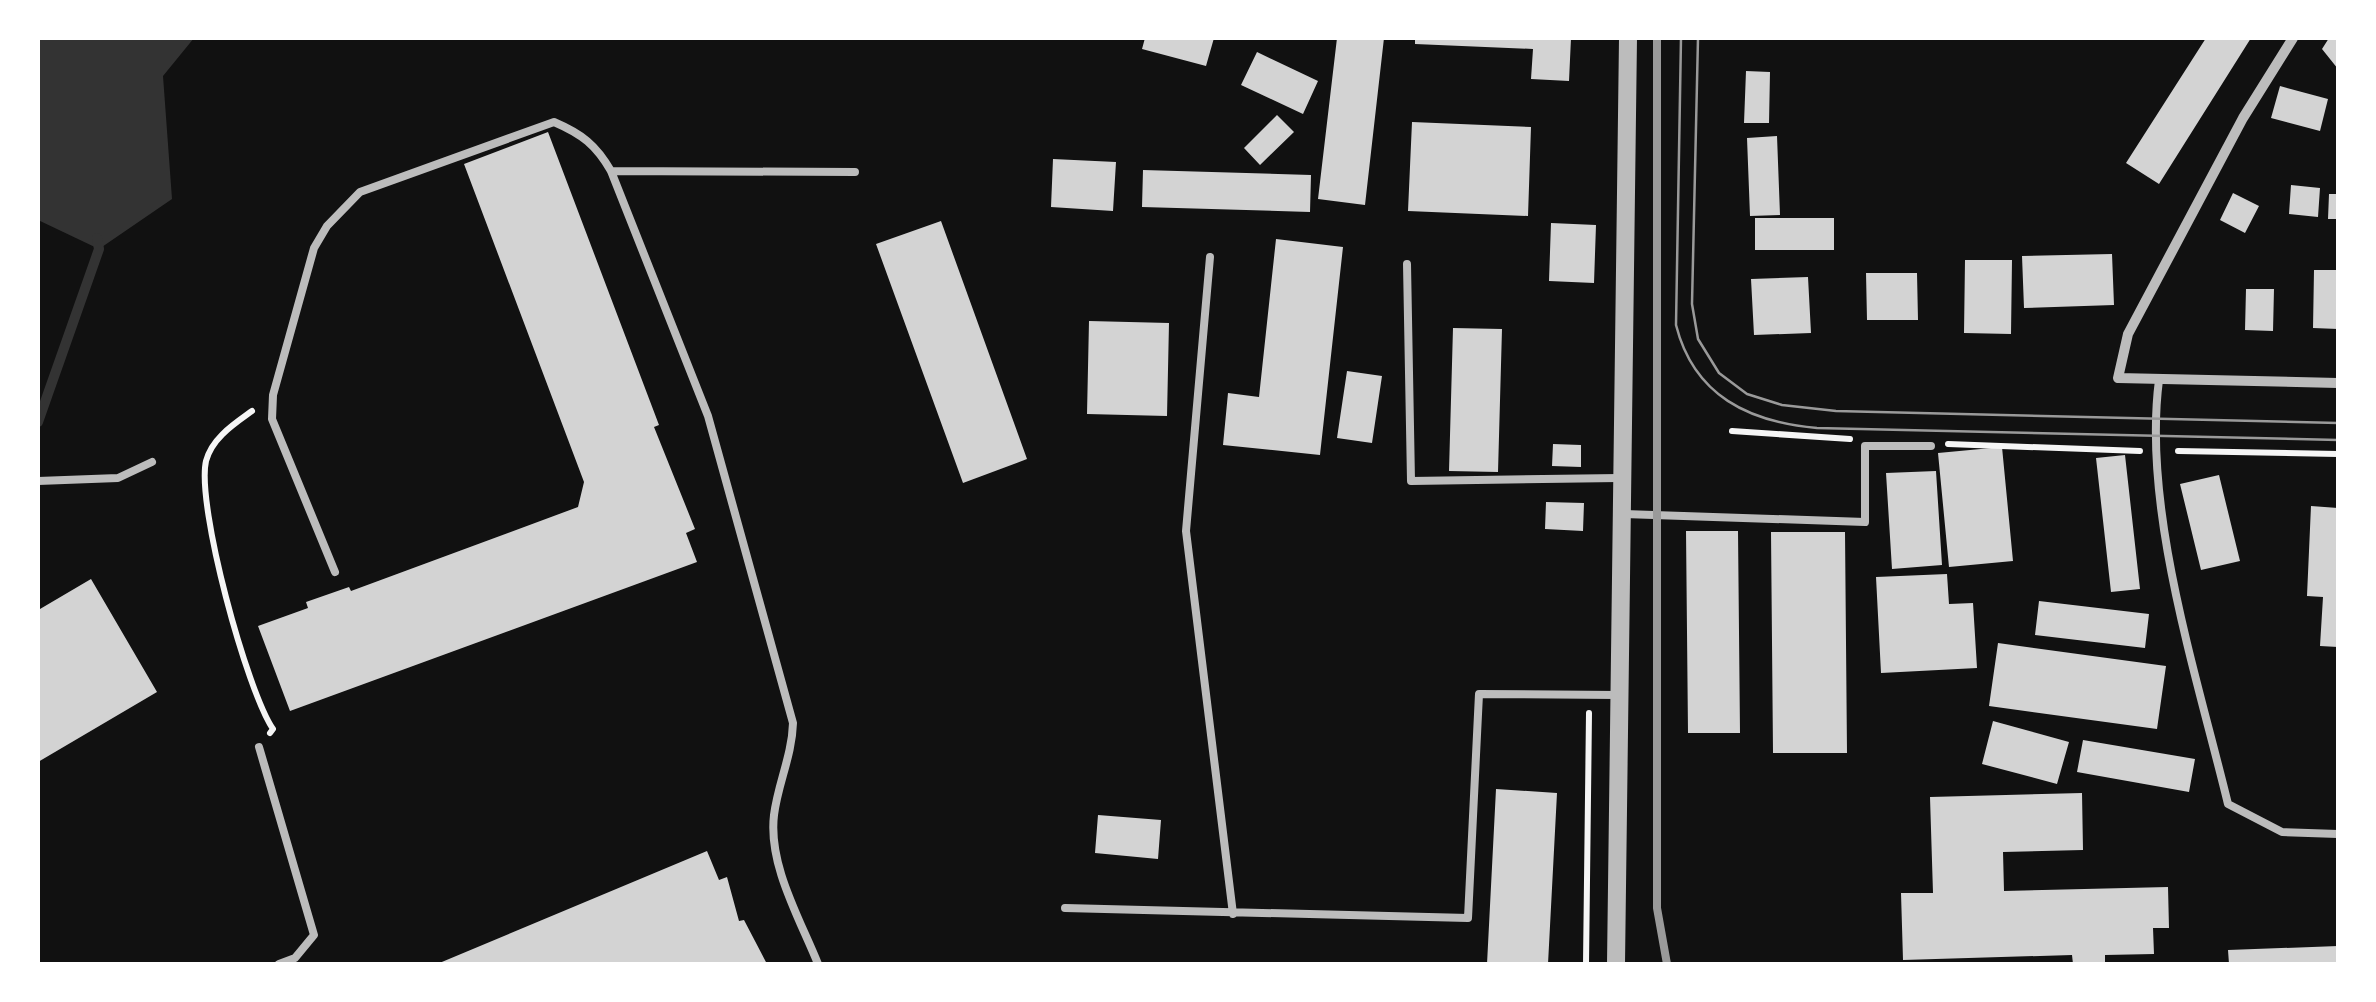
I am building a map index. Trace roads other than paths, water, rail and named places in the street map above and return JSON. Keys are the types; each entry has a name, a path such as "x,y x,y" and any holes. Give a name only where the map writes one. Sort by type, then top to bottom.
{"street":[{"path":"1616,964 1619,478 1628,38"},
{"path":"2293,38 2243,118 2128,334 2118,378 2338,383"}],"lane":[{"path":"335,572 272,418 273,395 314,248 327,226 360,192 554,122 596,145 611,172 708,416 793,723 792,752 774,813 774,850 818,964"},
{"path":"611,172 854,172"},
{"path":"1210,256 1186,531 1234,914"},
{"path":"1407,264 1411,481 1619,478"},
{"path":"2160,380 2154,421 2161,518 2228,804 2282,832 2338,834"},
{"path":"1619,514 1865,522 1865,446 1931,446"},
{"path":"38,482 118,478 152,462"},
{"path":"1064,908 1468,918 1479,694 1618,695"},
{"path":"259,747 314,935 295,958 279,964"}],"waterway":[{"path":"38,422 99,249 97,238"}],"tram line":[{"path":"1681,38 1676,325 1696,370 1728,401 1769,419 1817,428 2338,440"},
{"path":"1698,38 1692,304 1698,339 1719,373 1747,394 1782,405 1836,411 2338,423"}],"railway":[{"path":"1657,38 1657,908 1667,964"}]}
